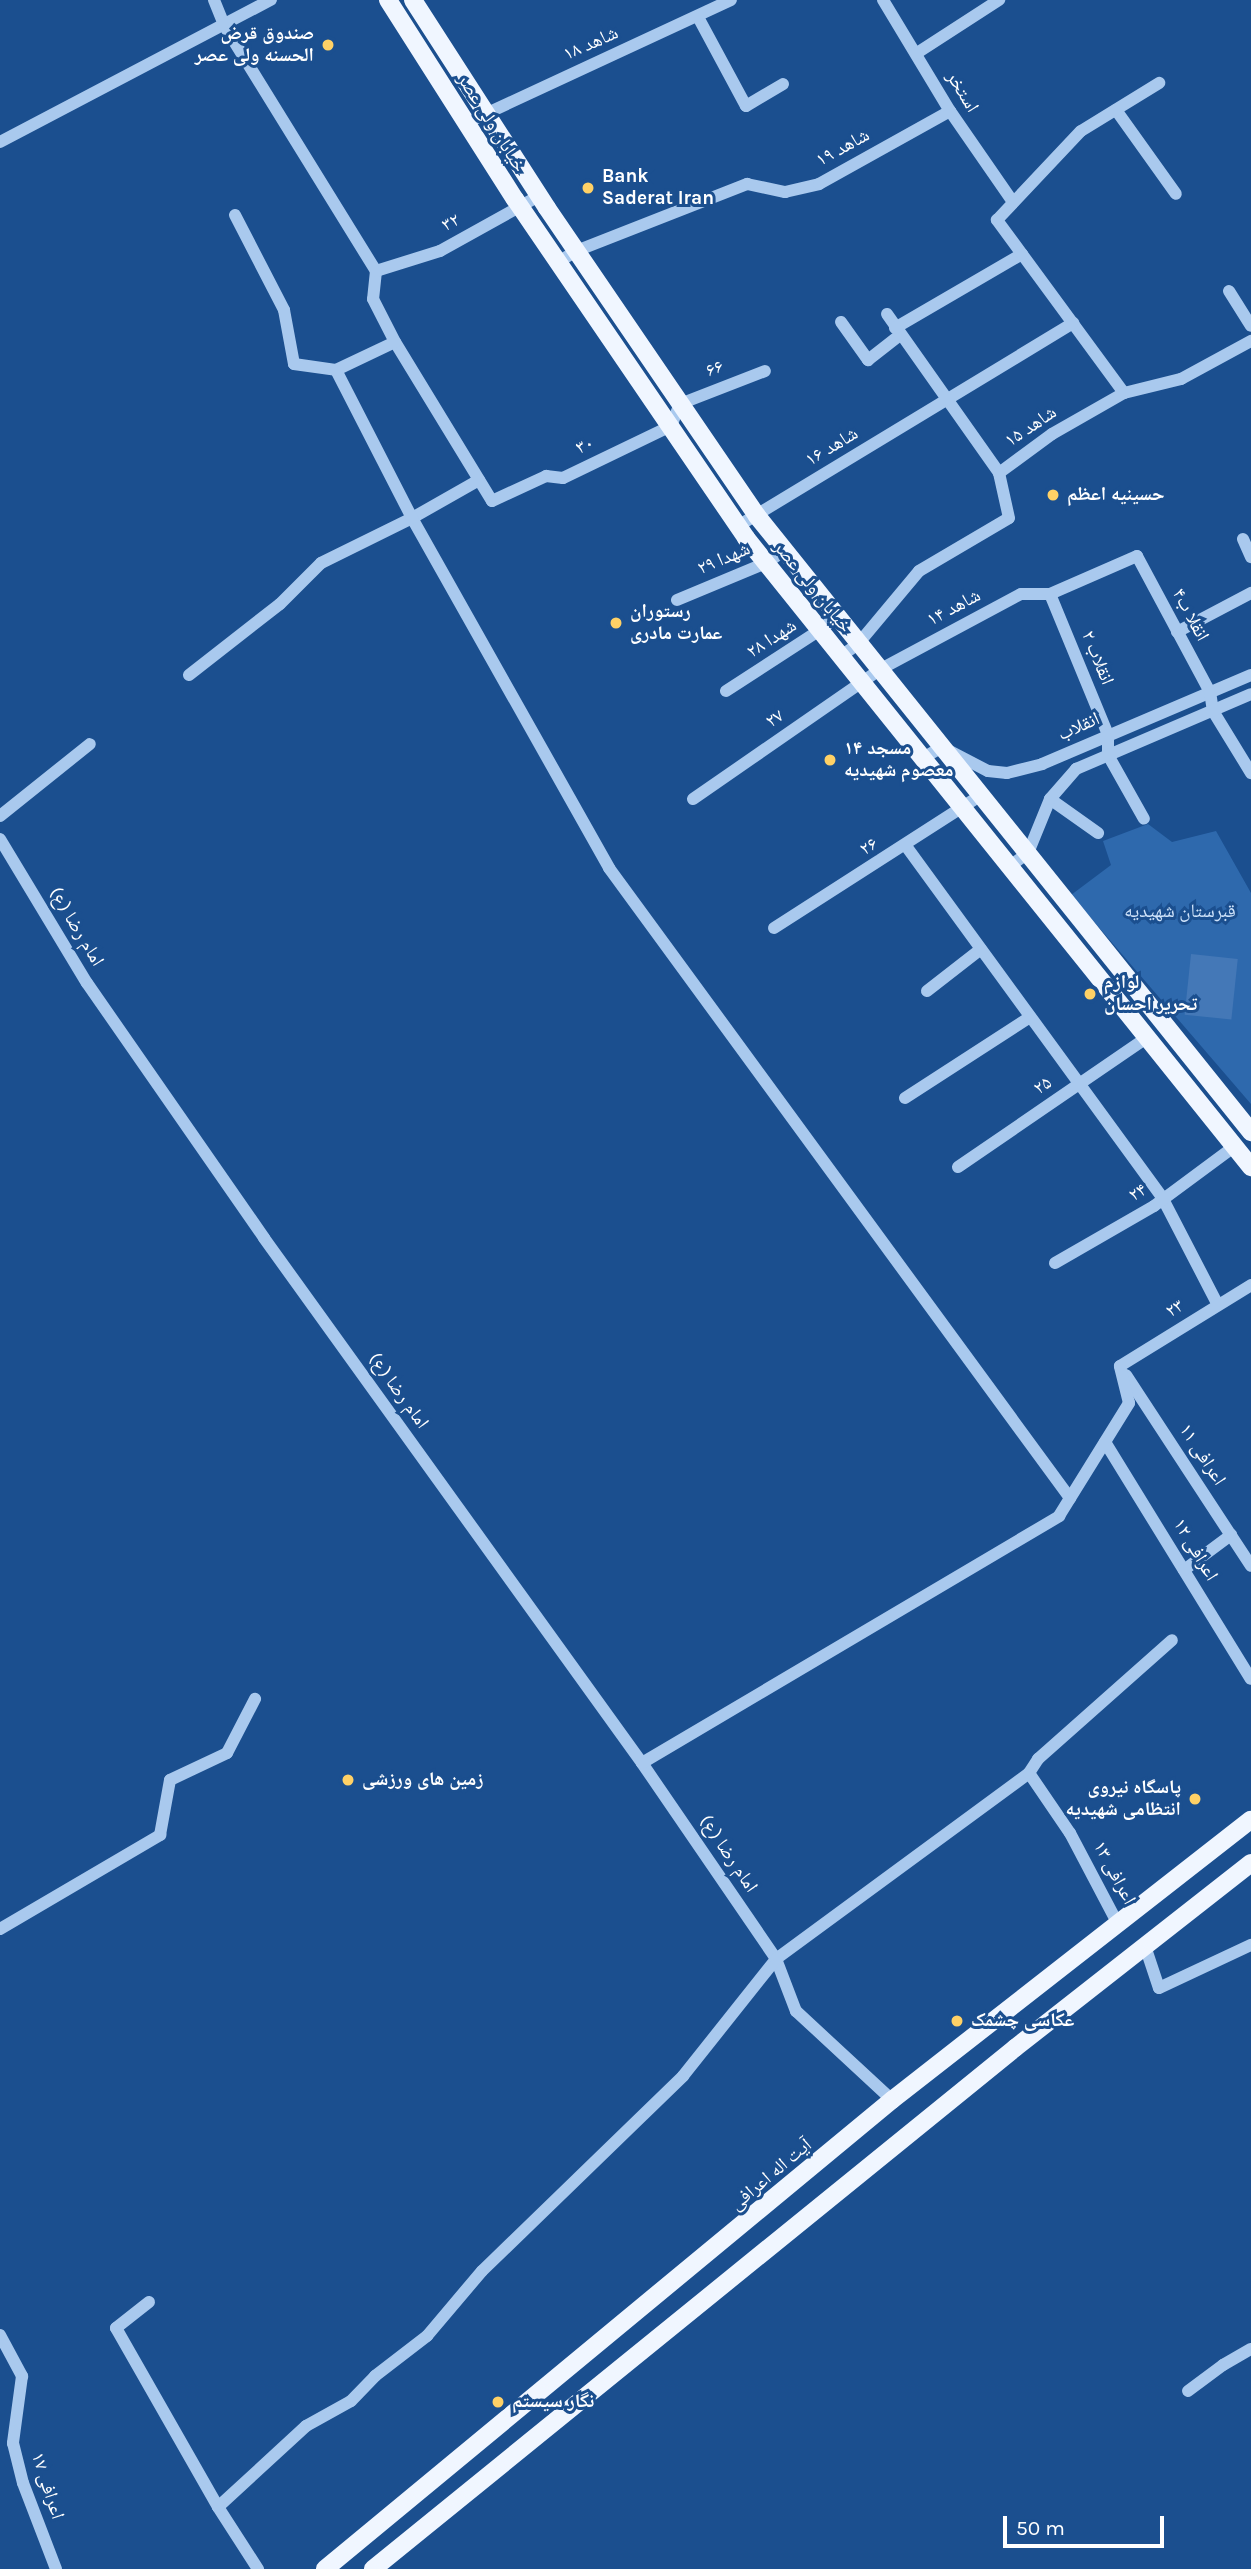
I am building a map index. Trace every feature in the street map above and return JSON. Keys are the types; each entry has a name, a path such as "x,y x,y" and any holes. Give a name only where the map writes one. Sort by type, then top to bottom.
{"main road":[{"name":"خیابان ولی عصر","path":"413,0 539,196 757,516 1251,1132"},
{"name":"خیابان ولی عصر","path":"393,2 520,208 738,526 1251,1167"},
{"name":"آیت اله اعرافی","path":"325,2569 892,2100 1251,1820"},
{"path":"373,2569 1145,1945 1251,1863"},
{"path":"439,2475 460,2499"}],"street":[{"path":"189,675 280,604 321,563 412,518 479,480 395,342 373,299 376,271 224,25 214,0"},
{"path":"0,142 271,0"},
{"name":"شاهد ۱۸","path":"466,123 732,0"},
{"name":"استخر","path":"883,0 950,111 1013,202"},
{"path":"917,53 995,1"},
{"path":"698,17 746,106 783,84"},
{"path":"1124,393 997,220 1081,131 1159,83"},
{"path":"1115,110 1176,194"},
{"name":"شاهد ۱۹","path":"576,251 747,184 785,192 819,184 950,111"},
{"name":"۳۲","path":"376,271 440,251 539,196"},
{"path":"235,215 284,310 294,364 336,370 395,342"},
{"path":"558,262 576,251"},
{"path":"841,322 868,360 898,332 1022,254"},
{"path":"1229,291 1251,326"},
{"path":"887,314 999,473"},
{"name":"شاهد ۱۶","path":"738,526 1073,323"},
{"name":"شاهد ۱۵","path":"841,656 858,644 919,571 1009,519 999,473 1052,434 1124,393 1181,379 1251,341"},
{"path":"336,370 412,518 610,869 1070,1498"},
{"name":"۶۶","path":"680,404 765,370"},
{"path":"671,426 680,404"},
{"name":"۳۰","path":"479,480 492,501 546,476 563,478 671,426"},
{"path":"1243,539 1251,557"},
{"name":"شهدا ۲۹","path":"677,600 766,563 784,551"},
{"name":"شاهد ۱۴","path":"879,670 1021,594 1051,594 1137,556"},
{"name":"انقلا ب۴","path":"1137,556 1210,692 1213,711"},
{"path":"1177,632 1251,593"},
{"name":"انقلاب ۲","path":"1051,594 1108,736"},
{"name":"شهدا ۲۸","path":"726,691 820,631 836,617"},
{"name":"۲۷","path":"693,799 879,670"},
{"name":"انقلاب","path":"942,747 988,771 1007,774 1042,764 1251,675"},
{"name":"انقلاب","path":"1028,853 1050,799 1076,769 1251,694"},
{"path":"1213,711 1251,774"},
{"path":"1108,736 1108,755 1144,820"},
{"path":"0,816 90,744"},
{"path":"923,758 942,747"},
{"name":"۲۶","path":"774,928 906,846 981,795"},
{"path":"1050,799 1098,833"},
{"name":"امام رضا (ع)","path":"1,842 87,983 241,1204 642,1763 776,1959 796,2011 892,2100"},
{"path":"906,846 1163,1199 1218,1305"},
{"path":"1010,866 1028,853"},
{"path":"927,991 981,949"},
{"path":"905,1098 1030,1017"},
{"name":"۲۵","path":"958,1167 1149,1037"},
{"name":"۲۴","path":"1055,1263 1163,1199 1235,1146"},
{"name":"۲۳","path":"1120,1366 1251,1285"},
{"path":"642,1763 1059,1516 1129,1403 1120,1366"},
{"name":"اعرافی ۱۱","path":"1120,1366 1251,1566"},
{"name":"اعرافی ۱۲","path":"1105,1441 1251,1679"},
{"path":"1184,1570 1231,1535"},
{"path":"218,2507 306,2426 351,2401 375,2376 427,2336 482,2271 682,2076 776,1959 1029,1773 1038,1759 1172,1640"},
{"path":"0,1929 160,1835 170,1780 227,1753 255,1699"},
{"name":"اعرافی ۱۳","path":"1029,1773 1070,1833 1117,1922"},
{"path":"1145,1945 1159,1989 1251,1945"},
{"path":"149,2302 116,2328 218,2507 258,2569"},
{"name":"اعرافی ۱۷","path":"0,2335 22,2376 13,2443 23,2483 56,2569"},
{"path":"1188,2390 1251,2349"}],"green space":[{"name":"قبرستان شهیدیه","path":"1148,824 1172,842 1216,831 1251,893 1251,1104 1071,895 1111,865 1103,841"}],"building":[{"path":"1191,954 1238,959 1231,1020 1185,1015"}],"place":[{"name":"صندوق قرض الحسنه ولی عصر","path":"328,45"},
{"name":"Bank Saderat Iran","path":"588,188"},
{"name":"حسینیه اعظم","path":"1053,495"},
{"name":"رستوران عمارت مادری","path":"616,623"},
{"name":"مسجد ۱۴ معصوم شهیدیه","path":"830,760"},
{"name":"لوازم تحریر احسان","path":"1090,994"},
{"name":"زمین های ورزشی","path":"348,1780"},
{"name":"پاسگاه نیروی انتظامی شهیدیه","path":"1195,1799"},
{"name":"عکاسی چشمک","path":"957,2021"},
{"name":"نگار سیستم","path":"498,2402"}]}
